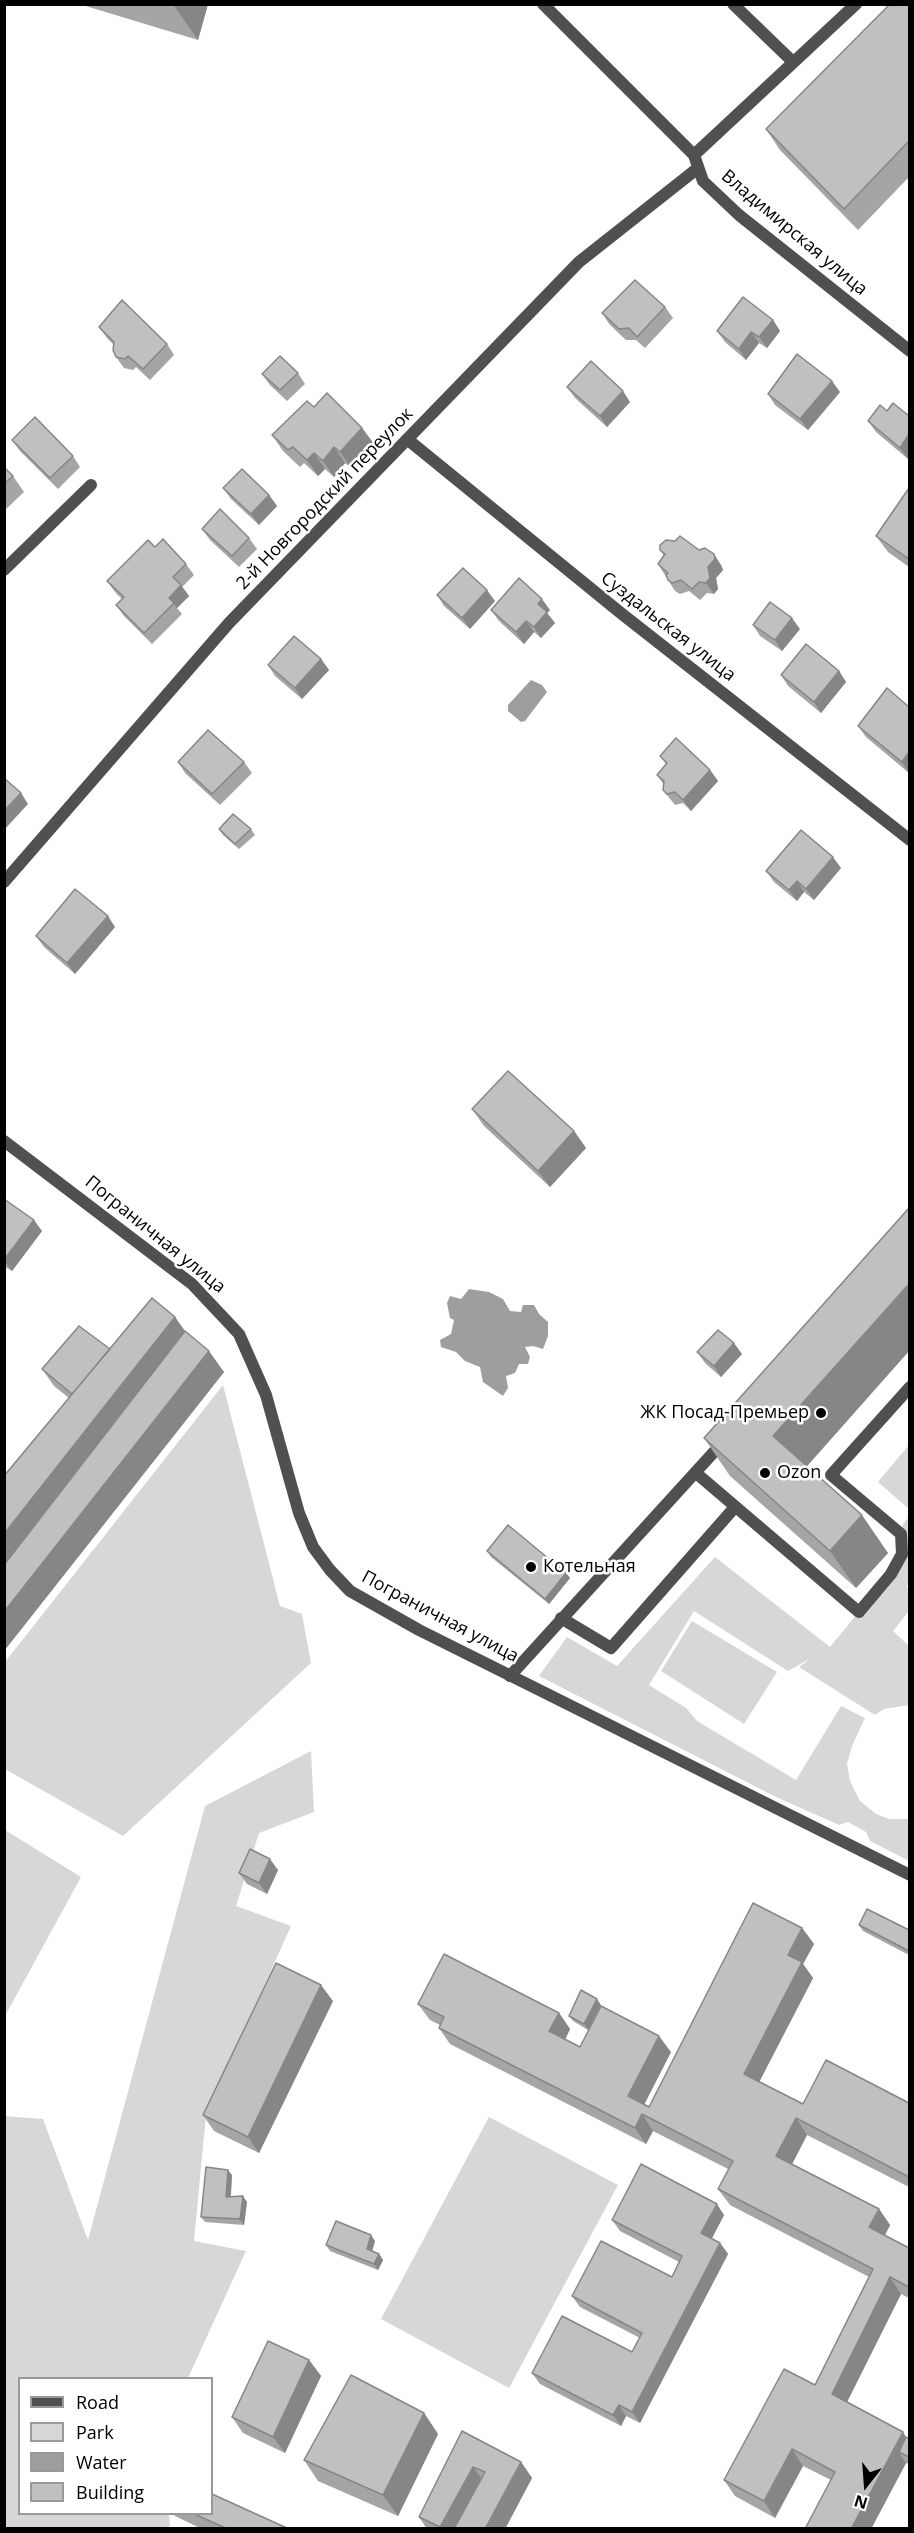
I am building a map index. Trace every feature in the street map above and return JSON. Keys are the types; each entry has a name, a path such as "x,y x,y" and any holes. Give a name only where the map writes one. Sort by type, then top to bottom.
{"street":[{"name":"Владимирская улица","path":"543,4 694,155 703,181 739,215 909,351"},
{"path":"733,4 793,62"},
{"path":"694,155 856,4"},
{"name":"2-й Новгородский переулок","path":"4,882 229,623 579,262 698,168"},
{"name":"Суздальская улица","path":"407,439 622,614 909,840"},
{"path":"4,570 91,485"},
{"name":"Пограничная улица","path":"4,1141 192,1284 239,1334 266,1395 298,1513 313,1547 350,1591 374,1606 510,1676 909,1875"},
{"path":"696,1473 859,1612 891,1574 902,1554 901,1534 831,1474 909,1387"},
{"path":"510,1676 735,1429"},
{"path":"561,1618 611,1648 735,1507"}],"green space":[{"path":"223,1385 280,1606 302,1614 311,1663 123,1836 5,1769 5,1662"},
{"path":"909,1445 909,1509 878,1482"},
{"path":"909,1517 909,1585 906,1586 909,1589 909,1611 893,1631 909,1646 909,1705 884,1709 875,1715 799,1667 811,1658 788,1671 694,1611 649,1685 686,1708 697,1721 796,1780 841,1706 865,1718 852,1746 847,1764 850,1781 860,1801 876,1814 889,1819 909,1819 909,1861 870,1841 866,1832 848,1822 839,1825 776,1797 539,1676 567,1637 617,1666 715,1557 830,1647 891,1573 903,1524"},
{"path":"692,1621 777,1672 744,1724 661,1671"},
{"path":"311,1751 314,1812 259,1833 236,1906 291,1926 206,2115 194,2241 246,2251 188,2377 18,2377 18,2515 169,2515 170,2528 5,2528 4,2116 43,2119 88,2240 205,1806"},
{"path":"5,1830 81,1877 5,2016"},
{"path":"489,2117 618,2185 509,2388 381,2319"}],"water":[{"path":"531,680 542,685 547,692 525,721 521,722 508,711 508,705"},
{"path":"469,1289 489,1292 503,1299 510,1311 521,1312 523,1305 534,1305 539,1314 548,1322 548,1336 543,1349 533,1346 525,1347 530,1357 528,1364 519,1364 515,1373 506,1376 508,1388 503,1396 483,1382 480,1367 465,1361 456,1352 441,1347 440,1340 451,1334 454,1320 450,1318 447,1303 450,1296 461,1299"}],"building":[{"path":"890,4 909,4 909,141 844,209 766,129"},
{"path":"635,280 665,307 637,337 629,328 619,329 602,313"},
{"path":"743,297 773,320 759,337 751,332 739,349 717,331"},
{"path":"122,300 167,344 143,369 128,356 125,359 116,357 113,350 114,342 99,327"},
{"path":"797,354 832,381 800,419 768,394"},
{"path":"280,356 298,373 280,390 262,374"},
{"path":"591,361 623,391 600,416 567,387"},
{"path":"327,393 362,428 340,452 334,447 323,461 314,453 307,460 293,447 288,450 272,435 307,401 314,407"},
{"path":"893,403 909,416 909,434 900,448 868,421 880,405 887,411"},
{"path":"35,417 73,456 50,478 12,440"},
{"path":"4,467 13,476 4,484"},
{"path":"242,469 269,495 251,514 223,488"},
{"path":"909,488 909,559 876,536"},
{"path":"220,509 249,538 232,556 202,529"},
{"path":"680,536 699,550 705,548 714,554 715,559 708,567 710,578 706,583 699,582 692,589 681,580 672,583 666,575 668,573 658,564 665,554 660,550 660,545 666,540 675,541"},
{"path":"163,539 186,564 173,577 181,585 169,598 174,603 144,633 116,605 124,597 107,581 148,540 155,547"},
{"path":"463,568 487,590 462,618 437,595"},
{"path":"519,578 542,599 538,604 547,612 534,627 526,621 516,632 491,610"},
{"path":"770,602 792,618 775,640 753,625"},
{"path":"294,636 321,659 295,688 268,665"},
{"path":"806,644 839,671 814,702 781,675"},
{"path":"887,688 909,707 909,752 902,762 858,726"},
{"path":"208,730 244,762 212,794 178,762"},
{"path":"676,738 710,770 683,800 675,792 667,794 663,790 664,781 657,775 667,763 660,756"},
{"path":"4,778 21,793 4,811"},
{"path":"233,814 251,829 235,844 219,829"},
{"path":"801,830 833,857 806,889 797,881 789,890 766,871"},
{"path":"75,889 108,916 67,963 36,936"},
{"path":"508,1071 574,1131 538,1171 472,1109"},
{"path":"4,1199 34,1220 4,1260"},
{"path":"909,1208 909,1284 773,1436 862,1515 830,1551 704,1438"},
{"path":"152,1298 175,1317 4,1534 4,1476"},
{"path":"79,1326 110,1349 72,1394 42,1369"},
{"path":"718,1330 734,1343 714,1366 697,1352"},
{"path":"185,1331 209,1351 4,1612 4,1565"},
{"name":"Котельная","path":"508,1525 566,1573 545,1599 487,1551"},
{"path":"250,1849 270,1859 259,1883 239,1873"},
{"path":"753,1903 802,1928 788,1955 802,1962 744,2074 803,2104 826,2060 909,2103 909,2177 796,2118 776,2156 879,2209 869,2227 909,2248 909,2287 890,2277 832,2394 903,2432 851,2529 808,2529 806,2527 835,2472 792,2449 764,2501 724,2480 784,2369 815,2385 873,2269 718,2189 733,2161 642,2114 635,2128 439,2028 444,2017 418,2004 444,1954 559,2013 549,2031 580,2047 601,2006 659,2036 628,2096 649,2107"},
{"path":"867,1909 909,1930 909,1951 859,1925"},
{"path":"276,1963 321,1985 248,2137 203,2115"},
{"path":"581,1990 597,1999 584,2024 569,2016"},
{"path":"641,2164 717,2204 701,2233 720,2243 632,2412 619,2405 613,2415 532,2373 562,2316 632,2352 642,2333 572,2296 601,2241 672,2277 682,2256 612,2220"},
{"path":"206,2167 228,2170 226,2197 243,2196 240,2219 201,2217"},
{"path":"336,2221 371,2235 367,2249 379,2254 374,2264 326,2245"},
{"path":"268,2341 309,2360 273,2437 232,2417"},
{"path":"351,2375 424,2413 383,2495 304,2460"},
{"path":"462,2431 521,2462 485,2529 454,2529 485,2472 473,2467 440,2527 419,2517"},
{"path":"906,2437 909,2439 909,2457 899,2452"},
{"path":"213,2494 289,2529 228,2529 196,2515 213,2515"}],"place":[{"name":"ЖК Посад-Премьер","path":"821,1413"},
{"name":"Ozon","path":"765,1473"},
{"name":"Котельная","path":"531,1567"}]}
